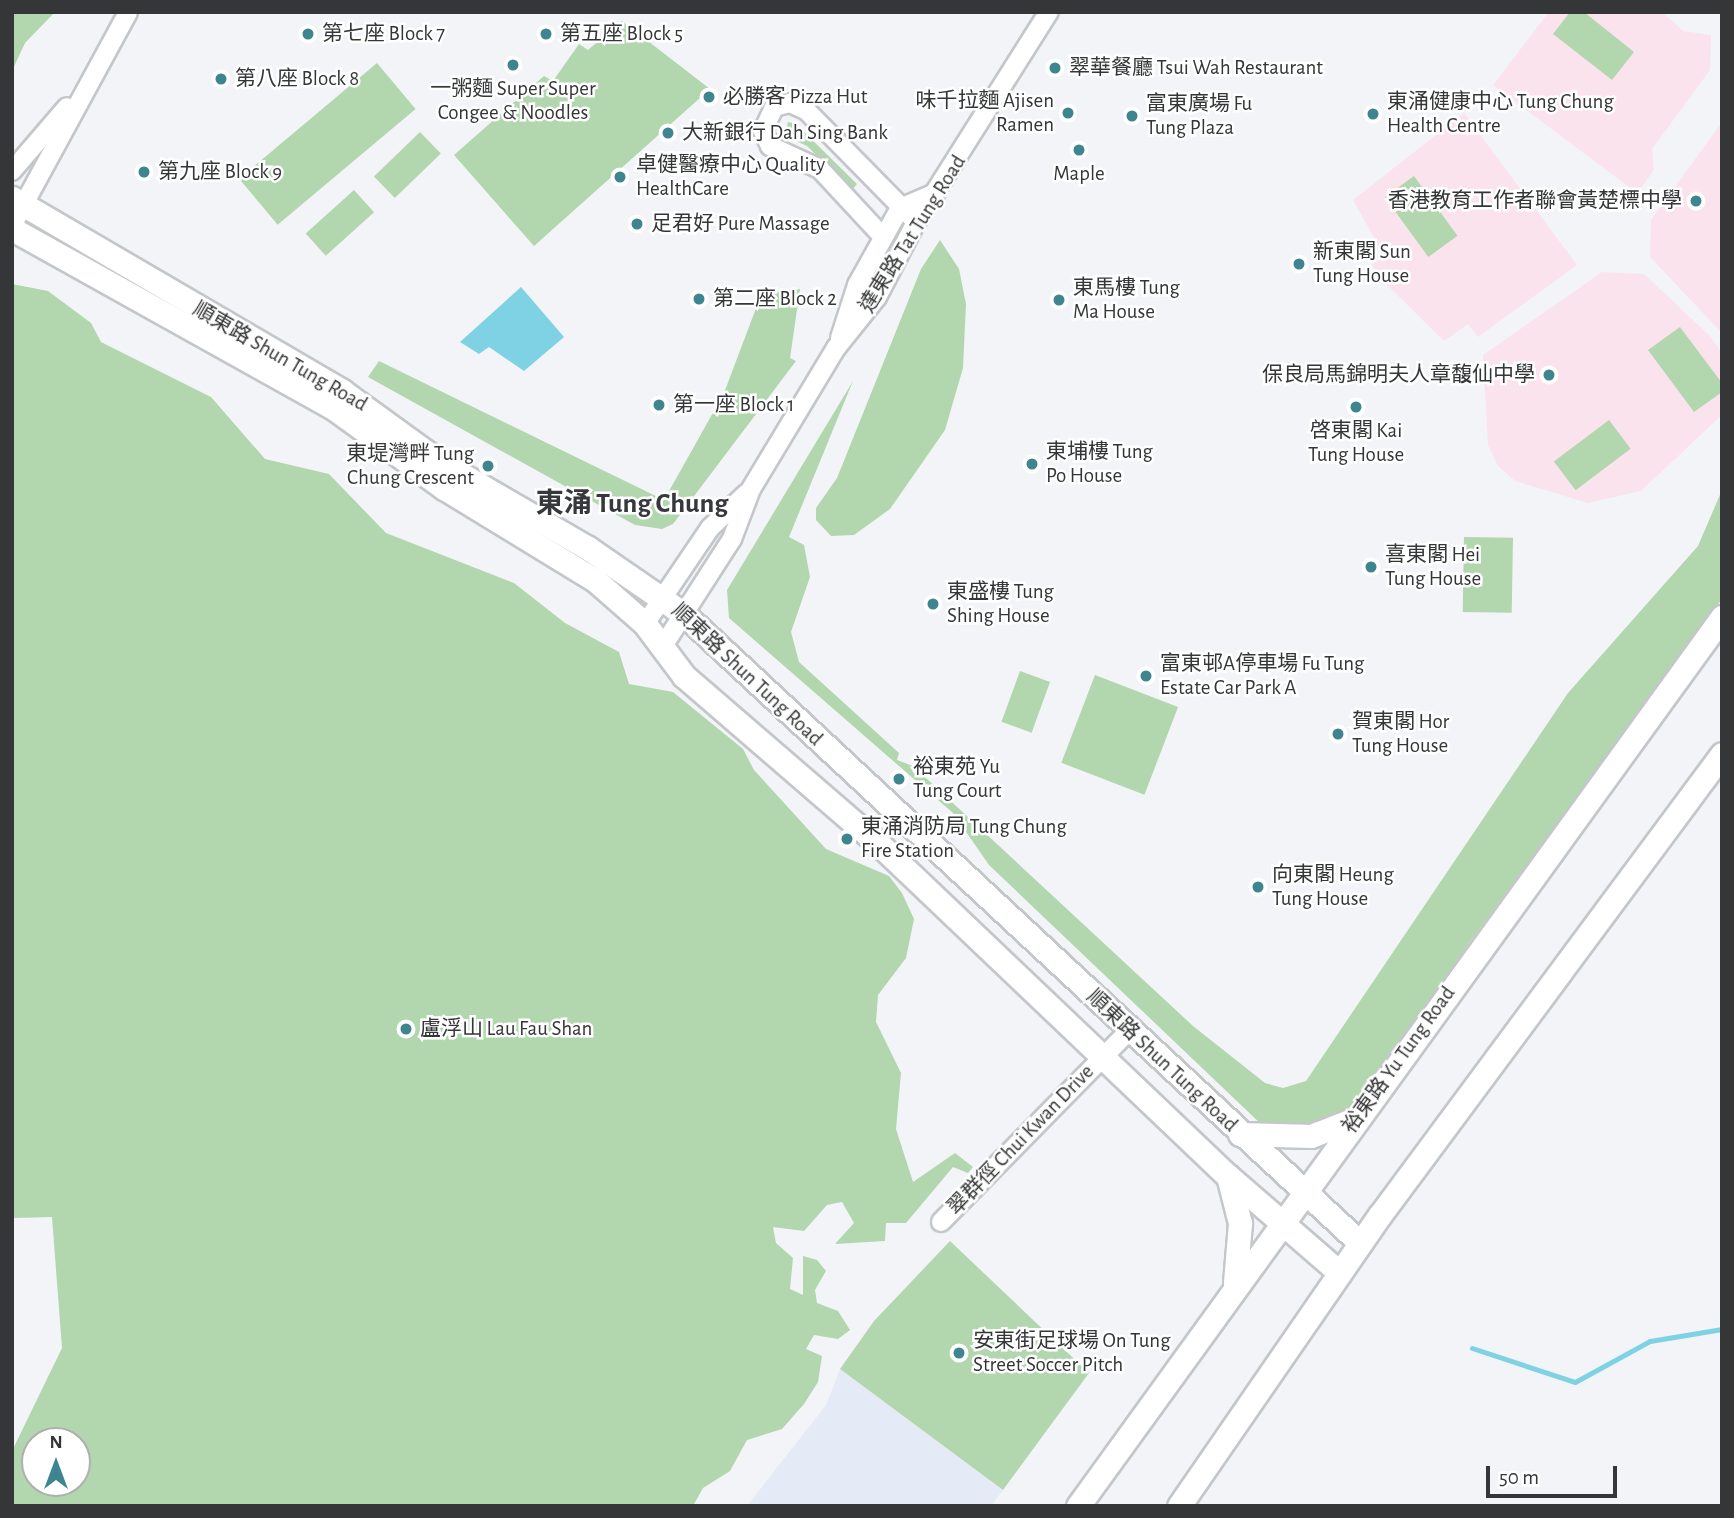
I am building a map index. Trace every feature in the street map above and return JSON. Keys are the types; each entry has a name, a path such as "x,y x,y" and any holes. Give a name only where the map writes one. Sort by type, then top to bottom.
{"main road":[{"name":"順東路 Shun Tung Road","path":"19,202 342,391 440,462 663,598 685,615 1302,1192 1360,1243"},
{"name":"順東路 Shun Tung Road","path":"12,228 332,407 444,488 595,580 645,624 684,676 880,845 1228,1176 1340,1272"},
{"name":"裕東路 Yu Tung Road","path":"1078,1506 1236,1283 1722,617"},
{"path":"1179,1506 1360,1243 1722,754"},
{"path":"1240,1134 1311,1136 1358,1117"},
{"path":"1228,1176 1240,1223 1236,1283"}],"street":[{"path":"12,228 19,202 79,93 128,12"},
{"name":"達東路 Tat Tung Road","path":"663,646 732,538 751,489 836,348 877,297 916,222 939,191 1049,12"},
{"path":"12,171 79,93"},
{"path":"782,104 799,105 916,222 883,237 821,169 770,146 763,131 767,114 782,104"},
{"path":"836,348 857,285 901,208 939,191"},
{"name":"達東路 Tat Tung Road","path":"645,624 710,528 751,489"},
{"name":"翠群徑 Chui Kwan Drive","path":"941,1222 1130,1030"}],"shaded area":[{"path":"1549,12 1662,12 1683,31 1711,35 1710,70 1652,149 1654,170 1637,193 1493,85"},
{"path":"1464,113 1577,265 1478,337 1468,324 1444,341 1378,276 1372,264 1385,257 1353,200"},
{"path":"1722,122 1722,333 1650,257 1651,220"},
{"path":"1602,272 1644,274 1710,336 1722,353 1722,415 1641,491 1588,503 1515,481 1498,466 1488,445 1483,355"},
{"path":"840,1369 1003,1490 991,1506 747,1506 826,1405"}],"green space":[{"path":"12,12 55,12 25,43 12,71"},
{"path":"1570,12 1584,12 1634,52 1612,80 1553,34"},
{"path":"622,21 710,89 534,246 454,155 544,76 553,81 579,44 588,50"},
{"path":"377,63 416,109 278,225 239,179"},
{"path":"788,122 796,124 857,184 852,190 807,146 785,136"},
{"path":"420,132 441,154 395,198 374,176"},
{"path":"1414,176 1457,236 1428,257 1385,197"},
{"path":"354,190 374,212 326,256 306,233"},
{"path":"940,240 959,269 966,304 963,368 945,430 890,509 854,535 831,536 816,520 816,508 837,478 921,269"},
{"path":"12,284 48,291 91,323 101,342 211,397 265,459 329,474 386,533 514,583 565,623 619,652 629,684 673,692 743,749 754,770 826,849 889,876 902,893 914,919 906,958 878,995 876,1022 901,1073 896,1129 913,1182 955,1153 973,1167 968,1173 953,1167 906,1223 886,1223 885,1241 835,1244 854,1223 842,1202 827,1205 804,1231 773,1227 776,1243 793,1258 790,1289 803,1295 803,1256 817,1260 826,1271 815,1290 817,1303 838,1311 850,1330 838,1339 814,1335 806,1349 822,1356 818,1382 804,1404 782,1429 747,1440 730,1471 703,1488 693,1506 12,1506 12,1451 21,1432 21,1497 91,1497 91,1427 24,1427 62,1348 52,1217 12,1218"},
{"path":"800,289 790,358 796,361 673,524 662,529 635,525 368,377 379,361 664,500 724,393 761,295"},
{"path":"1680,327 1722,383 1722,392 1694,412 1648,350"},
{"path":"853,381 789,537 804,545 810,577 791,632 799,662 899,753 897,760 913,766 1193,1026 1265,1083 1283,1088 1306,1081 1568,693 1698,546 1722,490 1722,599 1469,943 1358,1109 1334,1126 1262,1125 989,865 953,813 729,618 727,590"},
{"path":"1609,420 1631,449 1576,490 1554,462"},
{"path":"1464,537 1513,538 1512,613 1463,612"},
{"path":"1020,671 1050,682 1032,733 1002,722"},
{"path":"1095,675 1178,707 1144,795 1061,763"},
{"name":"安東街足球場 On Tung Street Soccer Pitch","path":"950,1241 1089,1373 1003,1490 840,1369 874,1321"}],"water":[{"path":"521,287 564,337 524,371 489,347 479,354 460,342"}],"waterway":[{"path":"1472,1348 1575,1382 1650,1341 1722,1329"}],"place":[{"name":"第七座 Block 7","path":"308,34"},
{"name":"第五座 Block 5","path":"546,34"},
{"name":"一粥麵 Super Super Congee & Noodles","path":"513,65"},
{"name":"翠華餐廳 Tsui Wah Restaurant","path":"1055,68"},
{"name":"第八座 Block 8","path":"221,79"},
{"name":"必勝客 Pizza Hut","path":"709,97"},
{"name":"味千拉麵 Ajisen Ramen","path":"1068,113"},
{"name":"東涌健康中心 Tung Chung Health Centre","path":"1373,114"},
{"name":"富東廣場 Fu Tung Plaza","path":"1132,116"},
{"name":"大新銀行 Dah Sing Bank","path":"668,133"},
{"name":"Maple","path":"1079,150"},
{"name":"第九座 Block 9","path":"144,172"},
{"name":"卓健醫療中心 Quality HealthCare","path":"620,177"},
{"name":"香港教育工作者聯會黃楚標中學","path":"1696,201"},
{"name":"足君好 Pure Massage","path":"637,224"},
{"name":"新東閣 Sun Tung House","path":"1299,264"},
{"name":"第二座 Block 2","path":"699,299"},
{"name":"東馬樓 Tung Ma House","path":"1059,300"},
{"name":"保良局馬錦明夫人章馥仙中學","path":"1549,375"},
{"name":"第一座 Block 1","path":"659,405"},
{"name":"啓東閣 Kai Tung House","path":"1356,407"},
{"name":"東埔樓 Tung Po House","path":"1032,464"},
{"name":"東堤灣畔 Tung Chung Crescent","path":"488,466"},
{"name":"喜東閣 Hei Tung House","path":"1371,567"},
{"name":"東盛樓 Tung Shing House","path":"933,604"},
{"name":"富東邨A停車場 Fu Tung Estate Car Park A","path":"1146,676"},
{"name":"賀東閣 Hor Tung House","path":"1338,734"},
{"name":"裕東苑 Yu Tung Court","path":"899,779"},
{"name":"東涌消防局 Tung Chung Fire Station","path":"847,839"},
{"name":"向東閣 Heung Tung House","path":"1258,887"},
{"name":"盧浮山 Lau Fau Shan","path":"406,1029"},
{"name":"安東街足球場 On Tung Street Soccer Pitch","path":"959,1353"}],"district":[{"name":"東涌 Tung Chung","path":"632,504"}]}
